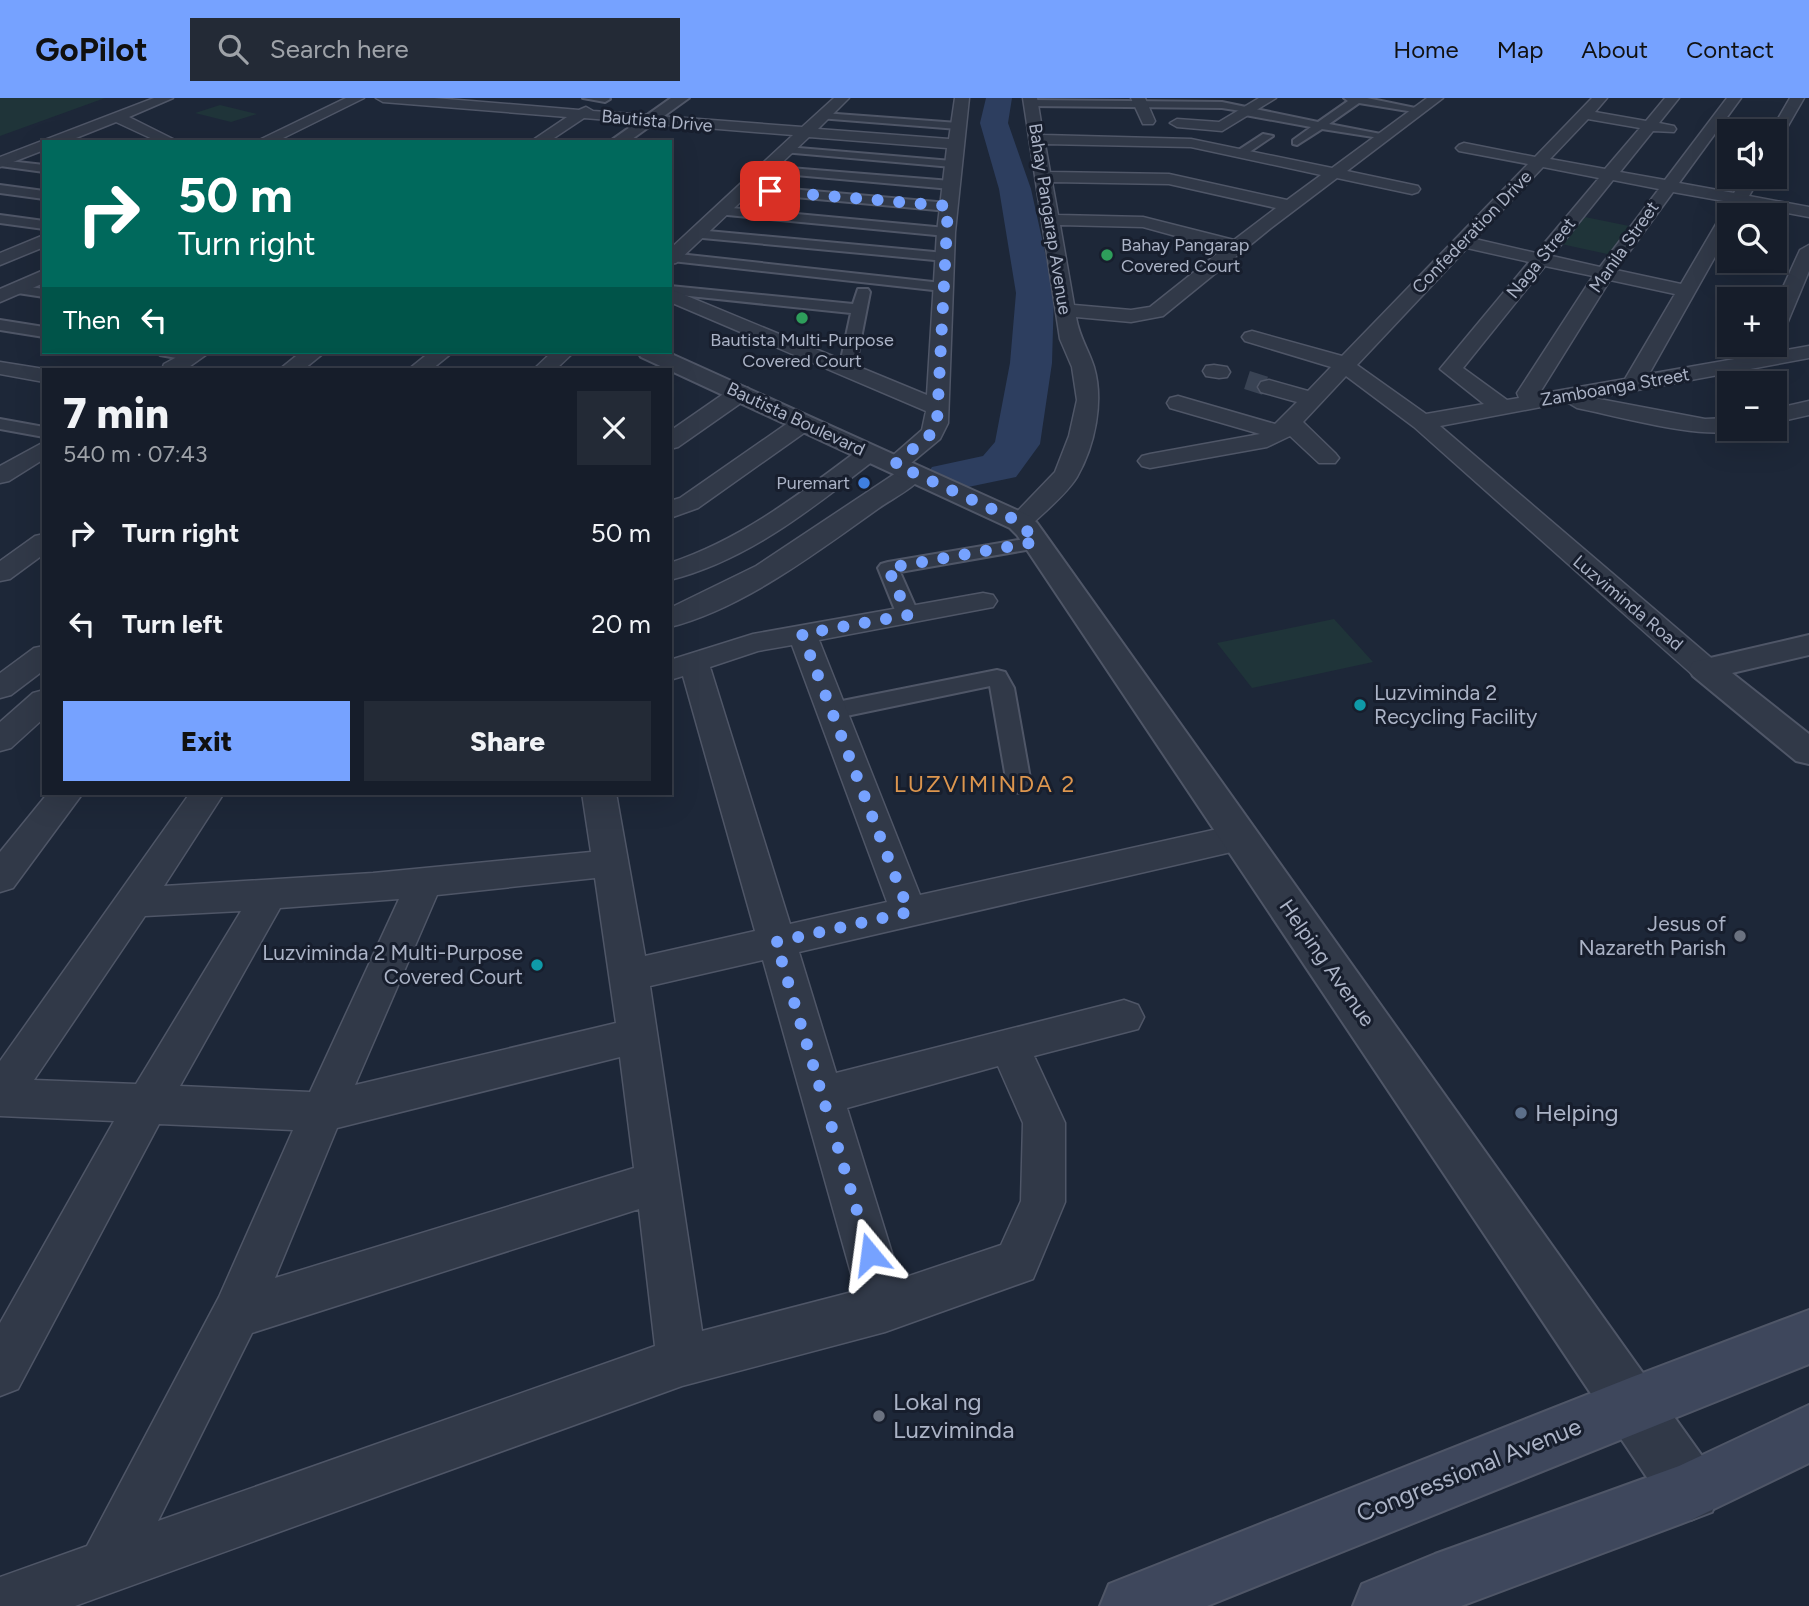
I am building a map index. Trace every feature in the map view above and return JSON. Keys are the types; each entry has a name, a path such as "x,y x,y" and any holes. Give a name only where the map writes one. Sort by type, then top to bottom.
{"main road":[{"name":"Congressional Avenue","path":"1131,1606 1809,1337"},
{"path":"1384,1606 1691,1491 1809,1433"}],"street":[{"path":"63,140 166,98"},
{"path":"266,140 357,98"},
{"path":"589,98 606,99"},
{"path":"620,140 681,98"},
{"path":"1297,142 1320,126 1332,112 1355,98 1420,110"},
{"path":"1065,310 1130,316 1156,312 1390,128 1436,98"},
{"name":"Confederation Drive","path":"1150,461 1266,440 1285,428 1600,98"},
{"name":"Naga Street","path":"1503,408 1451,369 1672,98"},
{"name":"Manila Street","path":"1532,402 1528,393 1605,273 1667,186 1695,133 1734,98"},
{"path":"1775,98 1801,101 1787,120"},
{"path":"540,140 606,99"},
{"name":"Bautista Drive","path":"382,105 405,100 955,145"},
{"path":"672,257 823,116 845,100"},
{"path":"1222,127 1272,100"},
{"path":"1035,110 1140,101 1222,105 1320,126 1390,128"},
{"path":"1140,101 1142,121 1222,127 1360,154"},
{"path":"672,617 701,607 786,559 904,468 932,433 937,422 942,287 955,145 955,105"},
{"name":"Bahay Pangarap Avenue","path":"1028,532 1038,507 1050,488 1070,467 1088,400 1083,367 1070,339 1050,220 1053,198 1043,177 1046,158 1037,139 1035,110"},
{"path":"1332,112 1350,115"},
{"path":"1583,114 1717,136"},
{"path":"823,116 955,145"},
{"path":"117,117 168,140"},
{"path":"1182,123 1191,143"},
{"path":"1241,153 1267,136"},
{"path":"1037,139 1191,143 1412,188"},
{"path":"1150,211 1191,143"},
{"path":"787,150 955,145"},
{"path":"0,163 42,146"},
{"path":"1464,148 1809,212"},
{"path":"0,163 42,169"},
{"path":"765,170 951,185"},
{"path":"1043,177 1169,179 1291,206"},
{"path":"1289,183 1314,189"},
{"path":"0,189 42,195"},
{"path":"745,189 948,206"},
{"path":"1633,384 1744,189"},
{"path":"721,211 946,232"},
{"path":"1050,220 1150,211 1238,247"},
{"path":"1238,218 1265,225"},
{"path":"0,219 42,225"},
{"path":"697,233 945,257"},
{"path":"5,254 42,241"},
{"path":"1463,242 1685,290"},
{"path":"1787,301 1809,250"},
{"path":"672,258 942,287"},
{"path":"8,293 42,277"},
{"path":"847,369 866,279"},
{"path":"672,292 860,309"},
{"path":"8,293 42,293"},
{"path":"672,293 937,407"},
{"path":"0,325 42,332"},
{"path":"1252,337 1344,365 1422,422"},
{"name":"Bahay Pangarap Avenue","path":"1064,389 1063,368 1070,339"},
{"name":"Zamboanga Street","path":"1787,352 1809,352"},
{"path":"174,368 196,354"},
{"path":"291,368 312,354"},
{"path":"420,368 440,354"},
{"path":"545,368 562,354"},
{"name":"Bautista Boulevard","path":"653,354 904,468 1028,532"},
{"name":"Zamboanga Street","path":"1422,422 1633,384 1748,357"},
{"path":"0,368 42,376"},
{"path":"1269,387 1312,399"},
{"path":"672,441 740,393"},
{"path":"1560,397 1705,426 1717,426"},
{"path":"1178,403 1285,428 1327,458"},
{"path":"1787,413 1809,408"},
{"path":"672,509 690,503 803,422"},
{"name":"Luzviminda Road","path":"1422,422 1705,669 1809,752"},
{"path":"0,424 42,432"},
{"path":"1050,488 1046,471 1059,433"},
{"path":"0,476 42,450"},
{"path":"672,571 692,566 739,542 809,498 869,453"},
{"path":"908,615 888,568 1028,532"},
{"name":"Helping Avenue","path":"1028,532 1632,1405"},
{"path":"0,573 42,543"},
{"path":"886,1308 776,942 682,666 753,643 983,601"},
{"path":"802,634 909,912"},
{"path":"1705,669 1809,645"},
{"path":"0,688 42,656"},
{"path":"832,711 997,677 1003,688 1019,784"},
{"path":"0,740 42,702"},
{"path":"0,878 63,795"},
{"path":"0,1096 206,795"},
{"path":"599,795 638,1035 682,1361"},
{"path":"629,975 1240,837"},
{"path":"135,902 268,897 424,884 611,863"},
{"path":"105,1568 236,1314 322,1112 424,884"},
{"path":"0,1371 147,1104 268,897"},
{"path":"824,1095 1124,1017"},
{"path":"0,1096 322,1112 638,1035"},
{"path":"0,1605 682,1361 886,1308 1017,1263 1043,1202 1044,1123 1009,1045"},
{"path":"236,1314 658,1182"},
{"path":"1632,1405 1691,1491"}],"green space":[{"path":"0,98 105,98 0,136"},
{"path":"220,105 257,114 231,122 195,113"},
{"path":"1585,217 1634,227 1612,255 1561,244"},
{"path":"1334,619 1373,662 1252,688 1217,643"}],"waterway":[{"path":"949,477 999,467 1017,444 1031,363 1035,293 1015,189 994,123 999,98"}],"tunnel":[{"path":"1247,380 1269,387"}],"place":[{"name":"Bahay Pangarap Covered Court","path":"1107,255"},
{"name":"Bautista Multi-Purpose Covered Court","path":"802,318"},
{"name":"Puremart","path":"864,483"},
{"name":"Luzviminda 2 Recycling Facility","path":"1360,705"},
{"name":"Jesus of Nazareth Parish","path":"1740,936"},
{"name":"Luzviminda 2 Multi-Purpose Covered Court","path":"537,965"},
{"name":"Helping","path":"1521,1113"},
{"name":"Lokal ng Luzviminda","path":"879,1416"}],"district":[{"name":"LUZVIMINDA 2","path":"985,784"}],"route":[{"path":"770,191 948,206 937,422 932,433 895,464 1020,522 1036,542 888,568 908,615 802,634 909,912 776,942 870,1254"}]}
